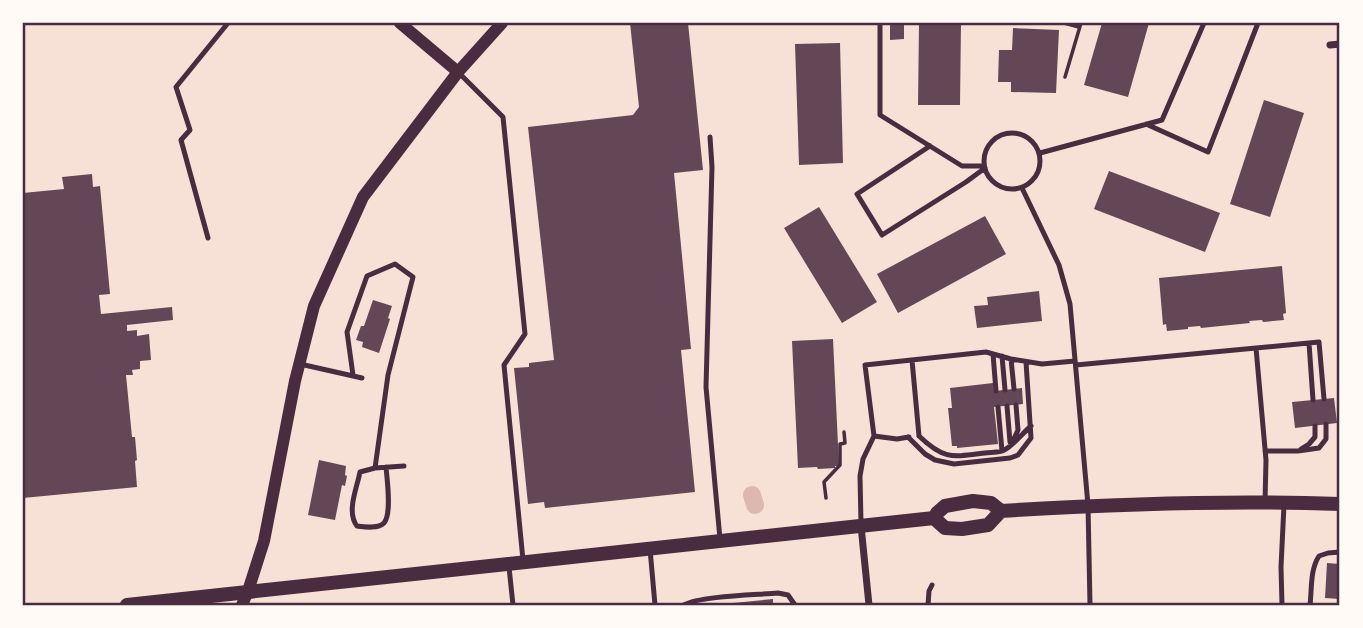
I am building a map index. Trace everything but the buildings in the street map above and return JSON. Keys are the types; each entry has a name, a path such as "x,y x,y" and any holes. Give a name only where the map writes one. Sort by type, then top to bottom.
{"main road":[{"path":"934,518 946,506 974,501 991,503 1001,511 1088,505 1265,502 1340,504"},
{"path":"127,605 934,518 945,528 962,529 988,525 1001,511"}],"street":[{"path":"400,23 458,72"},
{"path":"242,605 264,541 314,306 363,197 458,72 502,23"},
{"path":"1330,45 1340,44"},
{"path":"861,525 869,605"}],"lane":[{"path":"208,238 181,140 190,130 176,87 228,23"},
{"path":"880,23 880,115 962,166 985,167"},
{"path":"1040,153 1163,120 1204,23"},
{"path":"1146,124 1208,152 1258,23"},
{"path":"458,72 503,117 525,334 504,365 516,564 513,605"},
{"path":"1010,133 1028,137 1040,153 1041,161 1036,177 1022,188 1003,188 988,176 984,157 993,140 1001,135 1010,133"},
{"path":"710,137 712,167 706,387 720,541"},
{"path":"930,146 857,194 882,235 985,167"},
{"path":"1022,188 1059,265 1070,304 1088,505 1090,605"},
{"path":"353,375 347,332 367,276 395,264 413,277 388,374 375,468"},
{"path":"861,525 860,476 863,459 874,436 864,365 986,352 1042,364 1075,363 1319,342 1324,399"},
{"path":"1308,343 1313,400"},
{"path":"1256,348 1265,451 1265,502"},
{"path":"993,354 996,391"},
{"path":"1002,356 1005,390"},
{"path":"1012,359 1014,389"},
{"path":"912,360 919,436 947,456 1002,451 1031,426"},
{"path":"908,437 935,460 954,464 1018,455 1031,438 1026,362"},
{"path":"300,363 362,378"},
{"path":"1011,446 1018,430 1016,405"},
{"path":"1007,406 1011,446"},
{"path":"998,407 1002,451"},
{"path":"1265,451 1319,448 1326,439 1326,424"},
{"path":"1298,451 1315,437 1315,426"},
{"path":"874,436 897,439 919,436"},
{"path":"386,467 388,513 384,523 377,526 357,526 352,510 360,472 375,468 386,467 404,466"},
{"path":"1282,605 1284,502"},
{"path":"649,549 655,605"},
{"path":"1310,605 1315,562 1319,556 1340,552"},
{"path":"928,605 932,585"},
{"path":"684,605 701,600 778,593 788,595 795,605"}],"path":[{"path":"1064,23 1080,25 1065,76"},
{"path":"826,498 824,482 840,466 840,444 845,443 844,432"}],"waterway":[{"path":"752,495 755,505"}]}
